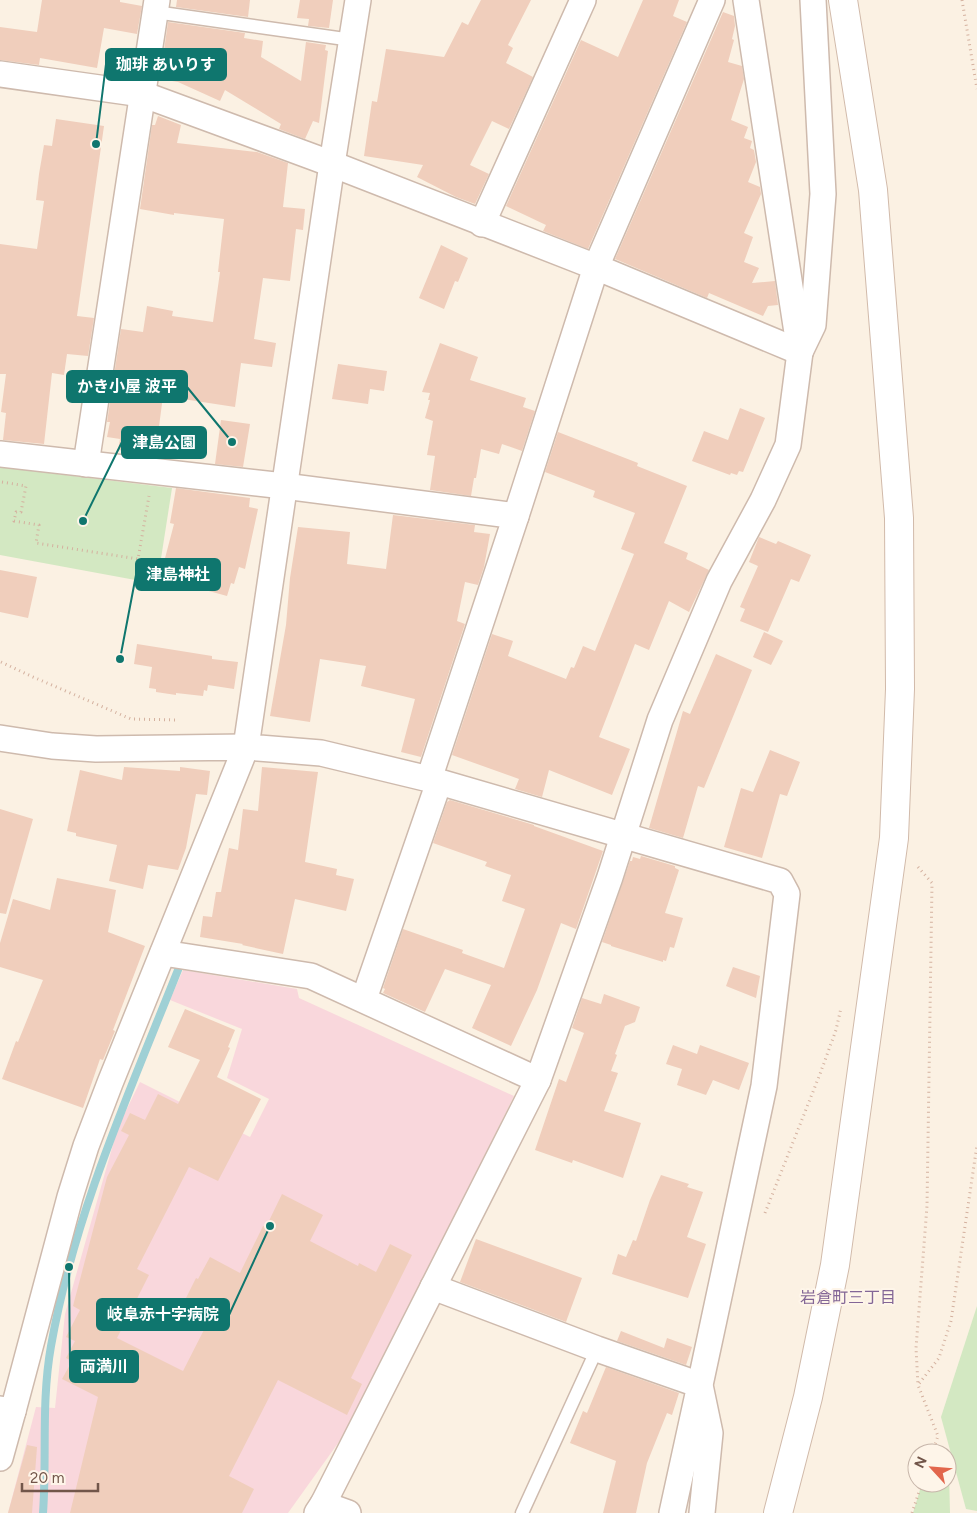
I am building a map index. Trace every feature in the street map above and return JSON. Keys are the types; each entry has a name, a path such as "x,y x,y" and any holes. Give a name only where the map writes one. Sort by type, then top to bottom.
{"street":[{"path":"0,1458 6,1410 86,1146 246,747 358,0"},
{"path":"482,224 583,0"},
{"path":"364,999 596,268 712,0"},
{"path":"348,1513 320,1508 538,1080 610,877 660,720 719,581 763,500 788,445 800,352 746,0"},
{"path":"800,352 813,325 823,194 813,0"},
{"path":"778,1513 808,1397 836,1265 894,838 900,689 898,518 872,190 842,0"},
{"path":"86,464 156,6"},
{"path":"0,74 142,94 332,164 596,268 800,352"},
{"path":"0,454 284,486 516,516"},
{"path":"0,738 52,746 96,749 246,747 321,752 434,780 780,881 787,894 764,1086 672,1513"},
{"path":"163,953 311,976 538,1080"},
{"path":"433,1287 597,1349 700,1385"},
{"path":"700,1385 710,1433 702,1513"}],"lane":[{"path":"156,6 352,40"},
{"path":"522,1513 597,1349"}],"path":[{"path":"962,0 977,90"},
{"path":"0,482 26,486 20,512 16,512 14,521 39,525 36,543 138,559 150,488 133,485 135,470"},
{"path":"1,662 130,719 180,720"},
{"path":"894,838 932,883 927,1206 916,1348 918,1385 938,1436 936,1443"},
{"path":"762,1220 820,1074 836,1030 843,1002"},
{"path":"918,1385 939,1358 951,1322 977,1145"},
{"path":"912,1513 919,1493"}],"shaded area":[{"path":"183,970 297,989 299,998 514,1096 351,1425 288,1513 8,1513 36,1407 55,1408 65,1314 118,1127 140,1082 250,1137 269,1099 227,1078 242,1029 170,1000"}],"green space":[{"path":"0,467 172,488 157,584 0,555"},
{"path":"977,1306 977,1511 966,1509 957,1476 957,1443 948,1443 941,1417"},
{"path":"919,1493 950,1493 950,1513 913,1513"}],"building":[{"path":"42,0 120,0 120,2 142,6 137,34 104,28 97,68 40,58 39,65 0,60 0,27 37,32"},
{"path":"177,0 250,0 248,17 176,7"},
{"path":"300,0 333,0 329,28 308,26 309,19 297,18"},
{"path":"481,0 531,0 508,45 513,48 506,63 533,77 509,129 492,121 470,165 489,174 475,204 456,197 417,177 423,165 364,156 372,101 377,102 386,49 444,57 462,22 468,25"},
{"path":"643,0 679,0 673,16 687,22 588,249 543,231 546,225 506,206 581,40 618,57"},
{"path":"723,12 734,16 735,26 732,39 734,40 728,62 742,66 744,79 731,120 748,127 744,138 752,141 750,148 754,150 756,162 748,182 760,187 761,194 744,233 753,237 744,262 759,268 752,283 775,281 778,305 768,306 763,316 709,293 707,298 615,259"},
{"path":"168,22 245,33 244,38 263,41 261,57 301,81 306,42 326,45 325,50 328,51 319,123 313,121 305,139 279,129 281,124 225,90 220,101 178,82 160,79"},
{"path":"158,116 181,125 177,143 257,152 288,163 283,207 305,209 303,230 296,229 290,281 263,278 254,339 276,343 272,367 241,363 235,407 163,396 155,457 126,454 126,451 118,450 120,439 107,437 110,422 107,422 121,329 143,332 147,306 173,311 172,316 213,322 220,272 218,272 224,219 174,213 174,215 140,209 152,125 155,125"},
{"path":"56,119 104,126 77,316 94,318 88,356 67,354 64,375 52,373 44,444 3,440 6,413 1,412 6,374 0,374 0,244 37,249 44,201 36,200 39,174 44,145 52,146"},
{"path":"441,245 468,258 458,282 455,281 444,309 419,298"},
{"path":"440,343 478,357 470,380 526,398 523,407 535,411 522,451 502,444 499,454 481,449 471,496 430,490 435,456 427,455 433,421 425,418 430,393 422,392"},
{"path":"338,364 387,371 384,391 370,389 368,404 332,399"},
{"path":"740,408 765,418 743,472 739,471 737,475 731,473 730,475 692,461 704,431 728,440"},
{"path":"221,420 250,424 243,467 215,464"},
{"path":"558,432 638,463 637,466 687,486 664,543 688,553 686,559 709,570 689,612 669,601 649,650 635,644 599,737 630,749 612,795 549,770 542,797 515,789 519,779 452,755 492,634 513,641 508,656 566,679 571,667 574,668 583,646 595,651 634,554 621,549 635,513 593,497 595,491 545,472"},
{"path":"176,488 250,498 249,507 258,509 245,569 239,567 234,584 231,583 227,596 176,582 180,566 164,562 174,524 170,523"},
{"path":"393,515 475,525 474,532 490,534 484,567 478,585 465,582 457,621 465,624 421,757 401,752 415,699 361,686 366,666 320,659 310,722 270,716 286,625 290,578 298,527 350,532 347,564 386,569"},
{"path":"759,537 776,544 778,541 811,555 799,582 791,579 768,632 740,621 745,609 740,607 758,566 749,562"},
{"path":"0,570 37,577 28,618 0,612"},
{"path":"764,632 783,641 771,665 753,657"},
{"path":"137,644 212,656 212,659 238,662 234,689 208,685 207,691 204,690 203,696 156,692 156,689 149,688 152,667 134,664"},
{"path":"716,654 752,670 704,788 698,786 683,838 649,828 683,711 690,714"},
{"path":"770,750 800,762 787,796 780,794 762,858 724,847 741,788 753,792"},
{"path":"124,767 180,771 180,767 210,771 207,795 196,794 186,848 178,870 148,865 143,889 109,881 117,845 76,836 76,833 67,831 80,770 122,780"},
{"path":"262,767 318,772 305,862 337,869 336,875 354,879 346,911 295,899 283,954 243,944 200,937 203,916 212,917 216,892 221,892 229,848 238,850 243,809 258,811"},
{"path":"450,800 534,825 603,851 576,929 561,923 537,990 511,1046 472,1028 491,985 445,969 425,1012 383,993 403,929 463,950 462,953 504,968 525,909 502,901 511,875 485,866 487,862 433,843 447,802"},
{"path":"0,809 33,819 6,914 0,913"},
{"path":"641,856 675,866 679,870 665,913 683,918 674,948 670,947 666,961 663,960 663,962 602,942 630,861 632,861 633,857 640,859"},
{"path":"57,878 116,890 108,932 145,946 113,1030 115,1031 103,1060 100,1059 83,1108 2,1079 16,1041 18,1042 43,980 0,967 0,943 13,899 50,910"},
{"path":"733,967 760,976 756,998 726,986"},
{"path":"604,994 640,1007 635,1022 625,1026 615,1054 617,1055 611,1071 618,1073 604,1111 641,1123 623,1178 573,1160 572,1163 535,1150 559,1079 566,1082 584,1033 572,1028 582,998 601,1004"},
{"path":"185,1009 235,1030 228,1047 230,1048 217,1077 261,1099 218,1181 189,1167 137,1269 149,1275 117,1338 183,1371 209,1320 182,1306 196,1278 198,1279 210,1257 240,1273 263,1226 266,1227 282,1194 323,1215 310,1241 358,1266 359,1263 376,1272 390,1244 412,1255 351,1378 362,1384 347,1415 278,1380 229,1476 254,1489 242,1513 70,1513 98,1397 62,1379 72,1361 66,1358 75,1341 66,1337 80,1310 73,1306 107,1177 129,1135 121,1131 130,1113 145,1120 158,1094 178,1104 200,1060 168,1047"},
{"path":"673,1045 697,1054 700,1045 749,1063 739,1090 713,1080 706,1095 677,1085 682,1069 666,1064"},
{"path":"661,1175 689,1184 687,1187 703,1192 687,1237 706,1244 688,1298 612,1274 618,1254 626,1257 633,1240 636,1241"},
{"path":"476,1239 582,1278 566,1322 460,1282"},
{"path":"621,1331 664,1348 667,1338 692,1347 686,1365 617,1341"},
{"path":"606,1367 679,1393 672,1415 667,1413 647,1463 636,1513 603,1513 616,1461 570,1443 583,1411 587,1413"},
{"path":"27,1445 37,1447 32,1513 8,1513"}],"waterway":[{"path":"43,1513 46,1388 51,1346 61,1297 88,1202 122,1108 178,970"}],"place":[{"name":"珈琲 あいりす","path":"96,144"},
{"name":"かき小屋 波平","path":"232,442"},
{"name":"津島公園","path":"83,521"},
{"name":"津島神社","path":"120,659"},
{"name":"岐阜赤十字病院","path":"270,1226"},
{"name":"両満川","path":"69,1267"}],"district":[{"name":"岩倉町三丁目","path":"848,1297"}]}
